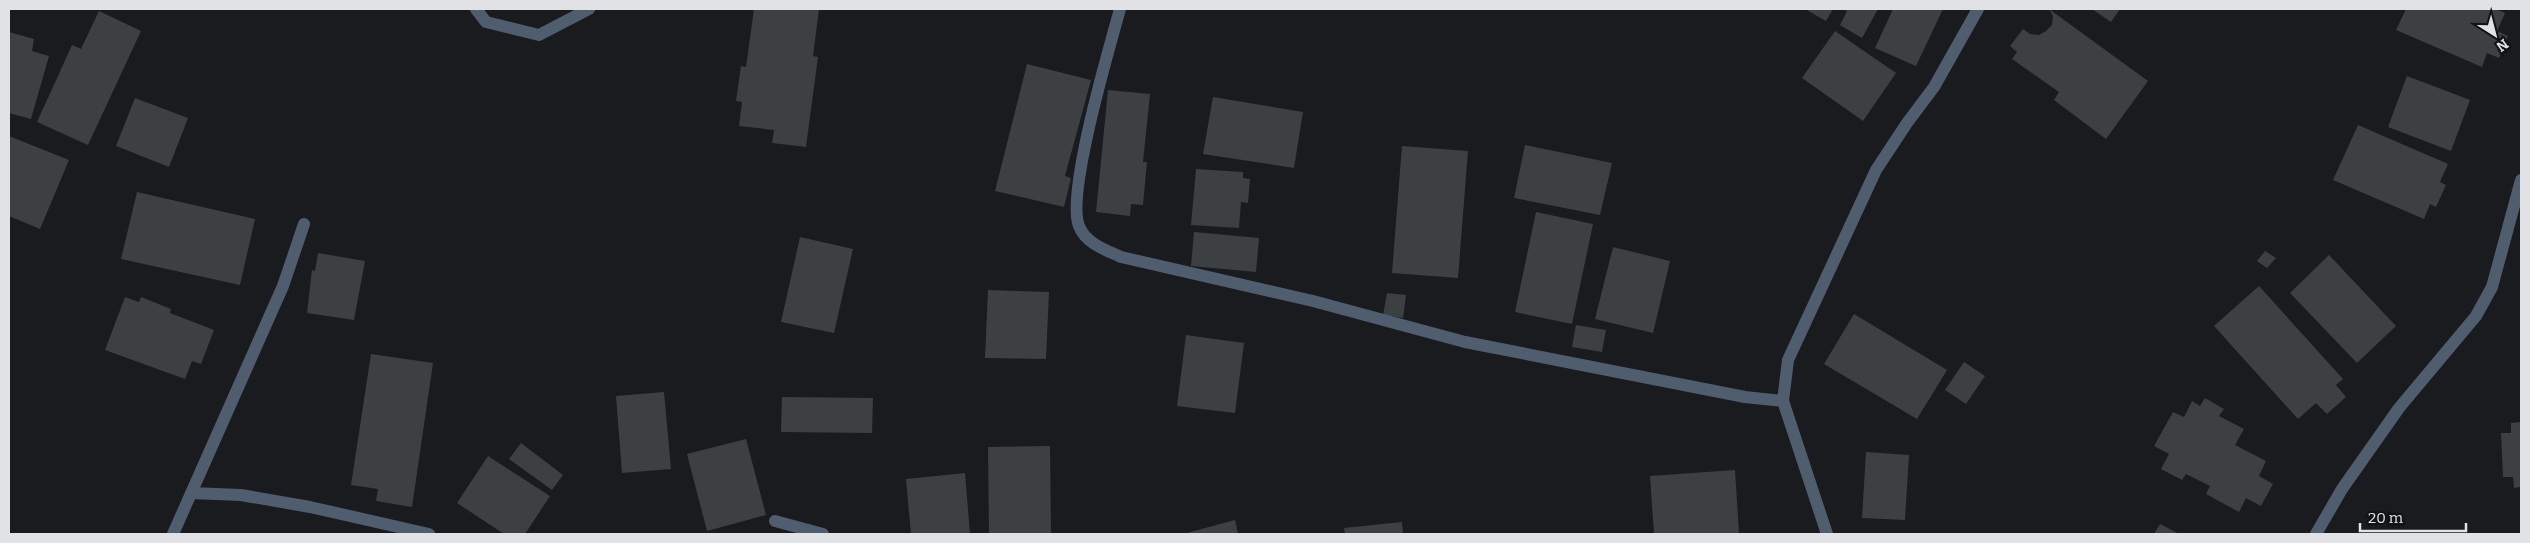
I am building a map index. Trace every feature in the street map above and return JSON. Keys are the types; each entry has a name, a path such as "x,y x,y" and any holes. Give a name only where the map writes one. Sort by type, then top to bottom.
{"street":[{"path":"476,9 486,22 539,34 589,9"},
{"path":"1120,9 1091,119 1076,202 1079,227 1094,244 1121,257 1313,301 1465,342 1745,397 1784,401"},
{"path":"1827,534 1784,401 1788,360 1876,170 1907,123 1934,87 1978,9"},
{"path":"2316,534 2342,488 2399,408 2476,316 2492,287 2521,180"},
{"path":"172,534 283,286 304,224"},
{"path":"191,493 241,495 300,505 429,534"},
{"path":"775,520 824,534"}],"building":[{"path":"754,9 819,9 813,56 818,57 806,147 772,143 774,130 739,126 742,102 736,101 741,66 746,67"},
{"path":"1805,9 1833,9 1826,21"},
{"path":"1842,9 1878,9 1862,38 1840,25 1847,11"},
{"path":"1893,9 1943,9 1916,66 1875,48"},
{"path":"2049,9 2148,81 2106,139 2054,100 2059,92 2012,59 2017,52 2010,46 2023,29 2030,34 2039,35 2052,25 2053,16"},
{"path":"2092,9 2120,9 2111,22"},
{"path":"2406,9 2495,9 2505,13 2497,31 2508,36 2499,58 2487,53 2482,67 2396,30"},
{"path":"99,11 141,31 88,145 37,122 72,45 81,49"},
{"path":"1835,31 1896,73 1863,121 1802,78"},
{"path":"9,32 34,39 32,51 49,56 31,119 9,113"},
{"path":"1027,64 1091,80 1065,176 1071,178 1064,207 995,191"},
{"path":"2407,76 2470,100 2451,151 2388,127"},
{"path":"1108,90 1150,94 1143,162 1147,162 1143,205 1131,204 1130,216 1096,212"},
{"path":"1213,97 1303,112 1294,168 1203,154"},
{"path":"135,98 188,118 169,167 116,146"},
{"path":"2358,125 2448,164 2440,182 2446,185 2436,207 2430,204 2424,219 2333,180"},
{"path":"9,136 69,160 40,229 9,216"},
{"path":"1525,145 1612,163 1600,215 1514,198"},
{"path":"1402,146 1468,151 1458,278 1392,273"},
{"path":"1196,169 1243,172 1243,178 1250,179 1248,203 1241,202 1239,228 1191,225"},
{"path":"137,192 255,219 240,285 121,259"},
{"path":"1536,212 1593,224 1572,324 1515,312"},
{"path":"1194,232 1259,238 1256,272 1191,266"},
{"path":"800,237 853,249 834,333 781,322"},
{"path":"1613,247 1670,261 1653,333 1595,319"},
{"path":"2265,251 2276,258 2267,268 2257,261"},
{"path":"318,253 365,261 354,320 307,313 312,270 315,271"},
{"path":"2329,255 2396,326 2357,363 2290,293"},
{"path":"2259,286 2343,379 2336,385 2346,397 2327,414 2316,403 2298,419 2214,326"},
{"path":"988,290 1049,292 1046,359 985,358"},
{"path":"1387,293 1406,295 1403,318 1383,315"},
{"path":"125,297 139,302 141,297 171,309 170,313 214,330 201,364 192,361 185,379 105,350"},
{"path":"1854,314 1947,370 1917,419 1824,364"},
{"path":"1576,325 1606,330 1602,352 1572,347"},
{"path":"1186,335 1244,343 1235,413 1177,406"},
{"path":"371,354 433,363 412,507 376,501 378,489 351,485"},
{"path":"1964,362 1985,376 1966,404 1945,390"},
{"path":"664,392 671,469 622,473 616,396"},
{"path":"782,397 873,398 872,433 781,432"},
{"path":"2205,398 2224,409 2219,416 2244,429 2235,445 2266,461 2259,476 2273,484 2261,506 2246,498 2239,512 2206,494 2210,486 2186,474 2182,480 2161,469 2169,454 2154,446 2173,412 2184,417 2192,401 2200,406"},
{"path":"2521,422 2521,487 2514,488 2513,477 2503,477 2501,433 2511,433 2511,423"},
{"path":"746,439 766,515 707,531 687,454"},
{"path":"521,443 563,475 552,490 509,459"},
{"path":"1050,446 1051,534 989,534 988,447"},
{"path":"1866,452 1909,455 1905,520 1862,518"},
{"path":"488,456 550,496 525,534 504,534 457,503"},
{"path":"1735,470 1739,534 1654,534 1650,476"},
{"path":"965,473 970,534 911,534 906,479"},
{"path":"1235,520 1238,534 1183,534"},
{"path":"1402,522 1403,534 1345,534 1344,528"},
{"path":"2160,524 2179,534 2154,534"}]}
